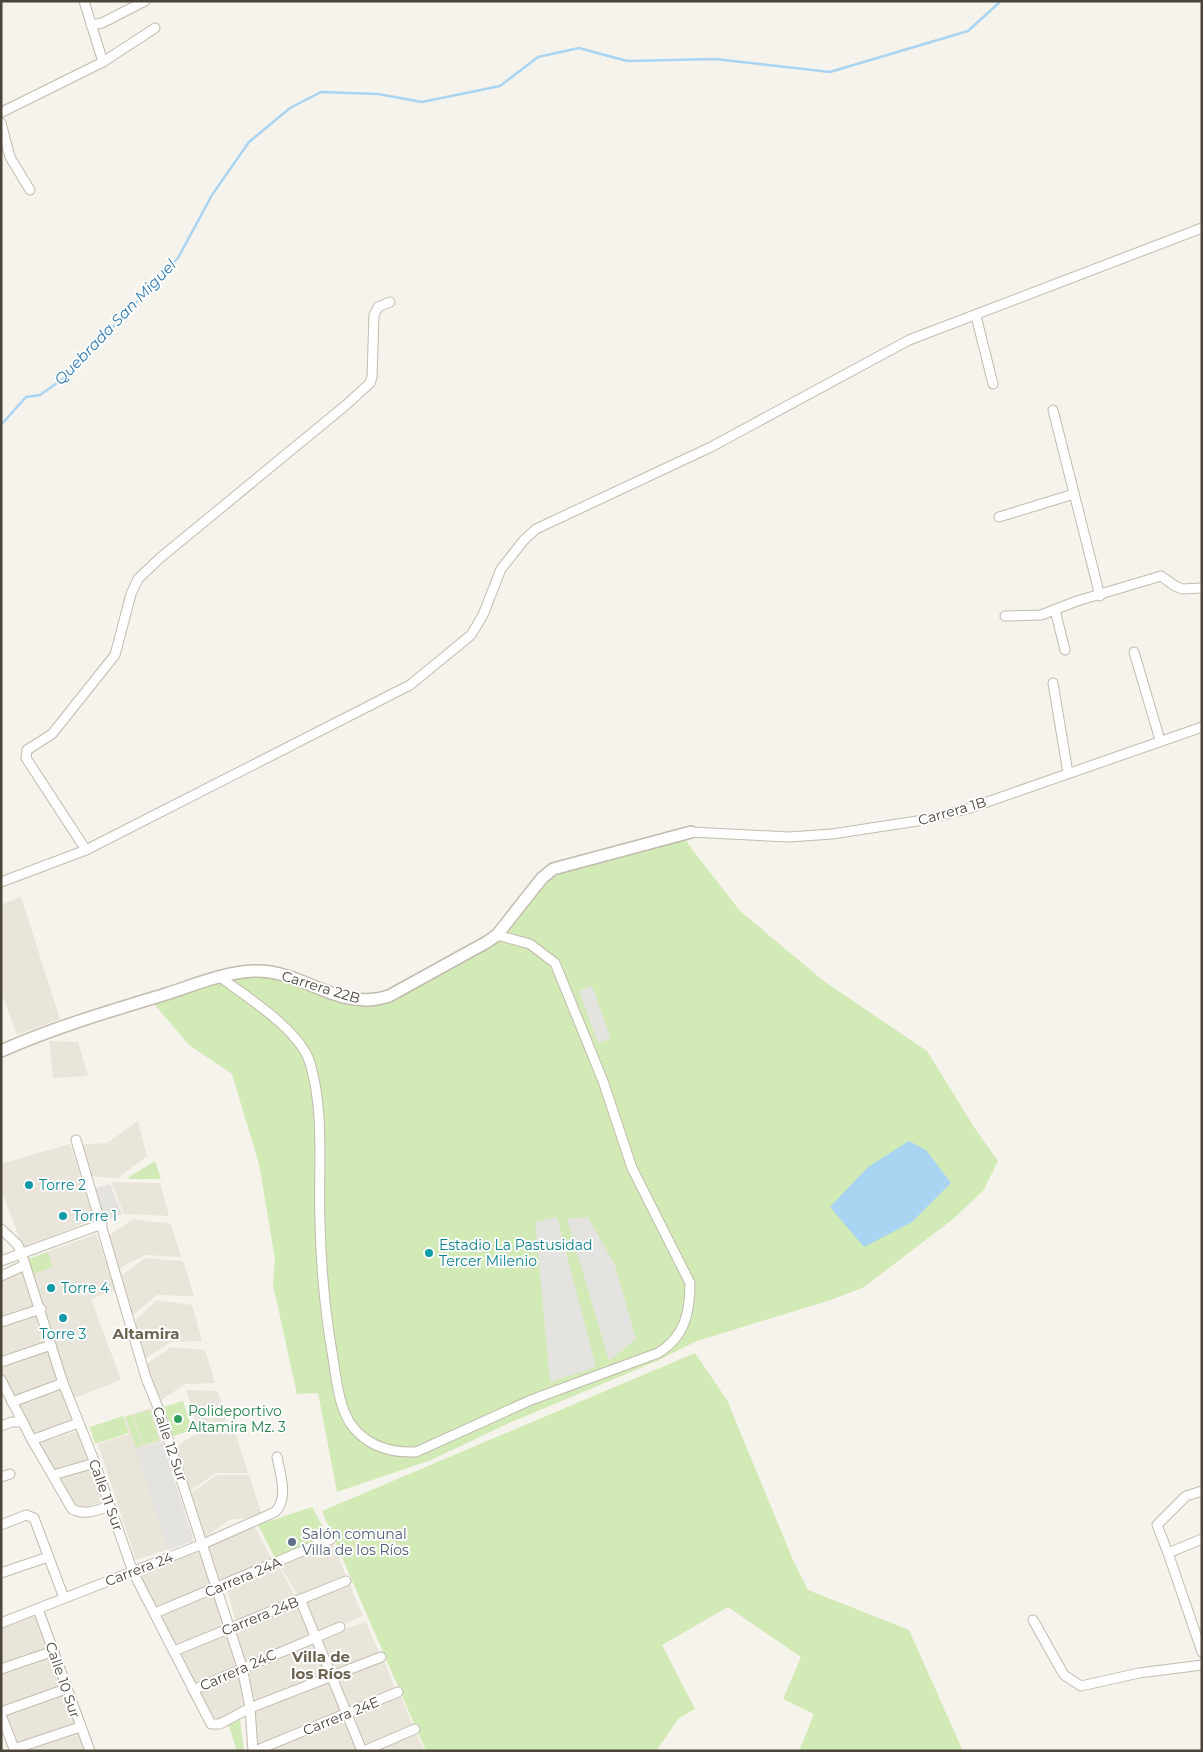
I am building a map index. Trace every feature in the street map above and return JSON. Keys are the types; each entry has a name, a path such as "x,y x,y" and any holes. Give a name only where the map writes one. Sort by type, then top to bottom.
{"street":[{"path":"84,1 103,62"},
{"path":"91,25 102,23 145,1"},
{"path":"1,112 103,62 155,28"},
{"path":"1,123 10,157 30,190"},
{"path":"1,882 86,850 410,685 471,635 483,615 501,569 524,540 536,529 710,447 909,340 976,316 1202,228"},
{"path":"86,850 26,758 27,750 52,734 115,655 131,594 138,579 160,558 339,411 370,383 374,314 378,307 390,302"},
{"path":"976,316 993,384"},
{"path":"1053,410 1100,596"},
{"path":"999,516 1074,494"},
{"path":"1006,616 1041,615 1161,576 1182,589 1202,588"},
{"path":"1055,610 1065,650"},
{"path":"1134,652 1160,740"},
{"path":"1053,683 1068,773"},
{"name":"Carrera 1B","path":"691,832 789,837 880,828 924,820 970,808 1160,740 1202,727"},
{"name":"Carrera 22B","path":"1,1051 37,1035 80,1020 220,977 254,971 273,972 357,1001 374,1001 389,996 497,935 542,878 553,869 691,832"},
{"path":"220,977 283,1027 297,1041 310,1062 319,1112 320,1223 329,1335 336,1377 345,1412 354,1429 374,1445 399,1453 416,1452 530,1400 658,1353 680,1333 686,1320 690,1302 690,1283 632,1168 603,1081 555,963 530,944 497,935"},
{"name":"Calle 12 Sur","path":"76,1140 146,1378 157,1405 242,1667 250,1708 254,1751"},
{"path":"1,1261 21,1252 102,1224"},
{"path":"1,1229 17,1244 21,1252"},
{"name":"Calle 11 Sur","path":"21,1252 41,1308 63,1383 95,1463 133,1572 192,1690 209,1721 216,1725 250,1708"},
{"path":"1,1276 25,1266"},
{"path":"1,1322 41,1308"},
{"path":"1,1362 51,1345"},
{"path":"1,1380 32,1440 72,1510 87,1513 110,1506"},
{"path":"12,1402 63,1383"},
{"path":"1,1426 11,1422 23,1422"},
{"path":"32,1440 78,1424"},
{"name":"Carrera 24","path":"3,1619 38,1608 133,1572 203,1544 274,1512 281,1504 282,1487 277,1457"},
{"path":"53,1475 95,1463"},
{"path":"1,1477 10,1474"},
{"path":"1202,1490 1186,1496 1157,1525 1202,1652"},
{"path":"1,1525 26,1515 34,1518 64,1598"},
{"name":"Carrera 24A","path":"155,1613 331,1539"},
{"path":"1168,1553 1202,1539"},
{"path":"1,1573 48,1557"},
{"name":"Carrera 24B","path":"174,1651 346,1581"},
{"path":"300,1600 363,1751 415,1729"},
{"name":"Calle 10 Sur","path":"38,1608 90,1751"},
{"path":"1033,1620 1064,1674 1081,1686 1139,1673 1202,1665"},
{"name":"Carrera 24C","path":"192,1690 242,1667 340,1627"},
{"path":"1,1669 54,1651"},
{"path":"250,1708 381,1657"},
{"path":"66,1689 1,1713 14,1750 80,1727"},
{"name":"Carrera 24E","path":"254,1751 398,1692"}],"shaded area":[{"path":"21,897 60,1019 17,1035 1,991 1,905"},
{"path":"592,986 611,1039 598,1043 579,991"},
{"path":"49,1041 78,1042 88,1076 53,1078"},
{"path":"138,1121 147,1156 118,1178 86,1176 80,1145 107,1143"},
{"path":"70,1144 95,1219 23,1247 1,1189 1,1164"},
{"path":"111,1182 160,1183 169,1216 124,1214"},
{"path":"110,1184 122,1214 106,1221 92,1189"},
{"path":"557,1217 596,1367 550,1382 535,1222"},
{"path":"588,1217 615,1265 636,1339 609,1361 567,1219"},
{"path":"133,1219 171,1224 181,1257 145,1255 116,1270 107,1237"},
{"path":"96,1234 116,1290 91,1299 121,1380 74,1398 25,1260"},
{"path":"145,1258 183,1261 194,1296 157,1295 132,1316 118,1278"},
{"path":"24,1268 37,1307 1,1320 1,1278"},
{"path":"157,1300 192,1305 202,1341 171,1342 145,1359 135,1320"},
{"path":"38,1311 49,1344 1,1359 1,1323"},
{"path":"50,1347 61,1382 13,1399 1,1376 1,1365"},
{"path":"171,1347 205,1350 215,1383 185,1384 158,1402 147,1364"},
{"path":"62,1388 76,1423 35,1437 17,1404"},
{"path":"186,1390 218,1391 227,1425 197,1426"},
{"path":"151,1408 194,1541 136,1560 98,1444 129,1434 124,1416"},
{"path":"234,1429 248,1473 216,1473 190,1491 176,1447 202,1430"},
{"path":"77,1431 90,1462 54,1472 37,1444"},
{"path":"162,1442 194,1541 168,1550 136,1451"},
{"path":"91,1468 102,1502 74,1511 58,1479"},
{"path":"217,1475 249,1475 263,1518 231,1519 205,1537 191,1493"},
{"path":"254,1525 274,1563 218,1586 206,1546"},
{"path":"333,1543 346,1576 298,1595 280,1566"},
{"path":"202,1549 214,1588 155,1611 137,1575"},
{"path":"279,1567 296,1597 236,1623 227,1589"},
{"path":"349,1583 363,1616 316,1635 302,1601"},
{"path":"215,1592 225,1627 175,1647 158,1614"},
{"path":"299,1602 313,1636 243,1667 231,1630"},
{"path":"38,1611 52,1651 1,1668 1,1627"},
{"path":"366,1622 380,1655 332,1674 317,1637"},
{"path":"228,1629 240,1667 193,1688 174,1651"},
{"path":"314,1640 328,1673 256,1703 245,1671"},
{"path":"53,1653 65,1688 1,1710 1,1671"},
{"path":"383,1658 396,1691 347,1712 334,1676"},
{"path":"241,1669 249,1707 214,1724 194,1690"},
{"path":"329,1681 342,1713 256,1748 255,1709"},
{"path":"66,1690 78,1726 15,1747 2,1713"},
{"path":"400,1693 414,1729 364,1749 349,1715"},
{"path":"345,1715 360,1751 258,1751"},
{"path":"79,1729 88,1751 17,1751"},
{"path":"415,1731 424,1751 368,1751"}],"green space":[{"path":"683,834 688,844 740,911 825,982 927,1051 974,1127 998,1161 983,1191 953,1219 864,1287 831,1300 697,1341 657,1361 507,1424 431,1460 337,1492 318,1393 297,1394 273,1285 275,1259 259,1164 232,1074 189,1045 150,999 254,971 374,1001 487,942 542,878"},
{"path":"155,1161 161,1179 126,1179"},
{"path":"48,1252 53,1267 31,1275 26,1260"},
{"path":"695,1353 727,1400 793,1560 808,1590 909,1630 963,1751 799,1751 814,1714 783,1699 801,1657 728,1607 662,1645 695,1709 679,1718 656,1751 426,1751 322,1511"},
{"name":"Polideportivo Altamira Mz. 3","path":"183,1401 192,1430 173,1436 164,1407"},
{"path":"150,1410 159,1440 143,1445 133,1415"},
{"path":"132,1415 142,1446 136,1448 126,1417"},
{"path":"123,1416 129,1433 95,1444 90,1427"},
{"path":"312,1507 329,1538 276,1560 258,1525"},
{"path":"240,1719 244,1751 237,1751 228,1723"}],"water":[{"path":"909,1141 926,1150 951,1183 912,1222 864,1247 830,1207 868,1167"}],"waterway":[{"name":"Quebrada San Miguel","path":"1,425 26,397 40,395 67,376 178,258 212,195 249,142 290,108 321,92 378,94 422,102 500,86 538,57 579,48 627,61 715,59 830,72 968,31 1001,1"}],"place":[{"name":"Torre 2","path":"29,1185"},
{"name":"Torre 1","path":"63,1216"},
{"name":"Estadio La Pastusidad Tercer Milenio","path":"429,1253"},
{"name":"Torre 4","path":"51,1288"},
{"name":"Torre 3","path":"63,1318"},
{"name":"Polideportivo Altamira Mz. 3","path":"178,1419"},
{"name":"Salón comunal Villa de los Ríos","path":"292,1542"}],"district":[{"name":"Altamira","path":"146,1333"},
{"name":"Villa de los Ríos","path":"321,1664"}]}
